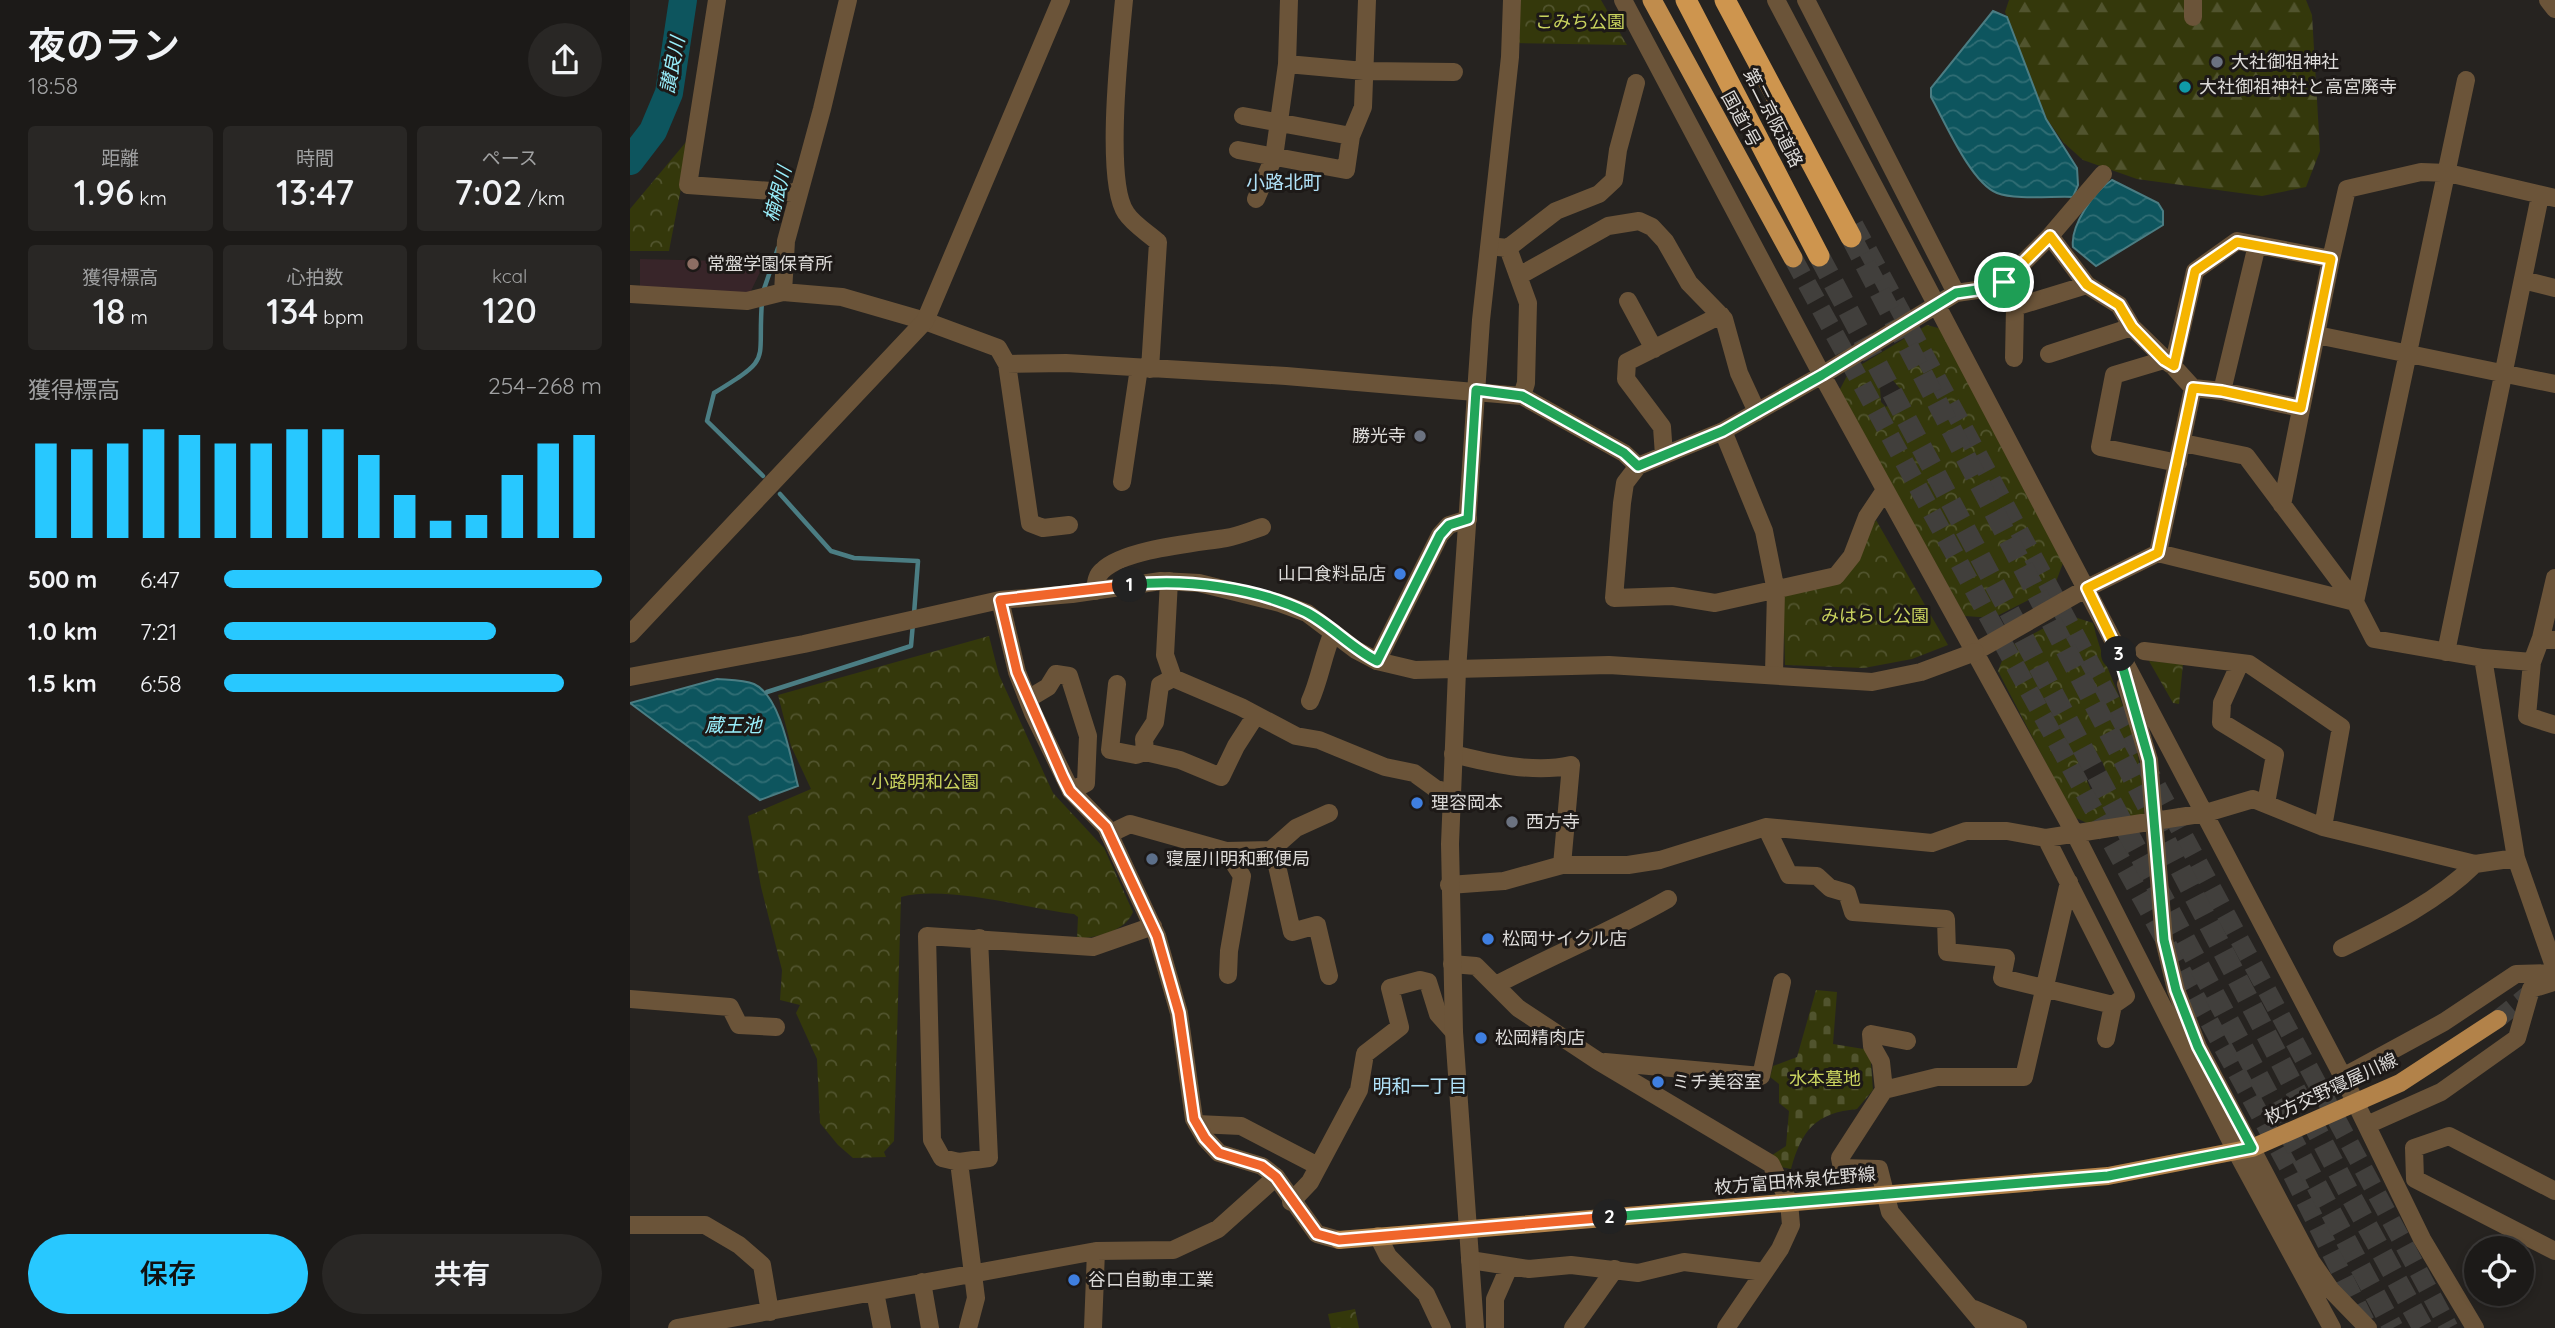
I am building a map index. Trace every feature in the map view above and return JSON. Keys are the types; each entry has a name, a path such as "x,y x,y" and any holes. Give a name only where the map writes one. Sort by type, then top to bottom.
{"highway":[{"name":"国道1号","path":"1652,0 1793,258"},
{"name":"第二京阪道路","path":"1686,0 1819,257"},
{"name":"第二京阪道路","path":"1725,0 1852,231"},
{"path":"1737,0 1852,231"}],"main road":[{"name":"枚方交野寝屋川線","path":"2244,1150 2400,1083 2498,1019"},
{"name":"枚方富田林泉佐野線","path":"1339,1240 2108,1176 2244,1150"}],"street":[{"path":"717,0 688,185 799,193"},
{"path":"783,292 786,242 848,0"},
{"path":"630,634 925,321 1061,0"},
{"path":"1122,482 1144,368 1158,242 1125,212 1115,166 1116,104 1124,0"},
{"path":"1256,199 1274,157 1287,64 1289,0"},
{"path":"1238,150 1346,170 1351,136 1363,107 1367,0"},
{"path":"1475,1328 1454,1032 1449,884 1457,671 1476,390 1488,246 1510,57 1512,0"},
{"path":"1623,0 1822,375 2076,834 2244,1150 2332,1328"},
{"path":"1776,0 1935,306 2206,813 2343,1077 2422,1239 2475,1328"},
{"path":"1806,0 1956,293"},
{"path":"2548,0 2555,9"},
{"path":"1287,64 1364,71 1454,72"},
{"path":"2355,602 2466,80"},
{"path":"1488,246 1507,248 1556,211 1599,194 1614,180 1618,150 1636,83"},
{"path":"1243,116 1351,136"},
{"path":"2282,505 2347,189 2421,172 2448,173 2551,197 2523,280 2446,652"},
{"path":"1885,489 1867,517 1852,556 1836,576 1715,603 1672,596 1614,598 1623,493 1625,482 1638,466 1723,431 1822,375 1956,293 1991,288 2004,282 2050,236 2103,174"},
{"path":"1520,276 1592,232 1608,226 1639,221 1652,227 1665,241 1689,283 1721,315 1739,373 1757,412"},
{"path":"2050,236 2087,285 2119,305 2132,327 2193,388 2222,391 2301,408"},
{"path":"2169,363 2195,271 2237,242 2331,259"},
{"path":"2222,391 2257,245"},
{"path":"1507,248 1520,276 1530,313 1526,383 1522,396"},
{"path":"2523,280 2555,288"},
{"path":"2014,358 2015,307 2087,285"},
{"path":"630,294 747,301 783,292 842,297 925,321 998,348 1007,364 1030,523 1043,528 1069,525"},
{"path":"1628,301 1654,349"},
{"path":"1664,455 1662,428 1626,379 1627,362 1721,315"},
{"path":"2049,354 2132,327"},
{"path":"2317,335 2555,384"},
{"path":"1007,364 1066,363 1476,390 1522,396 1624,453 1638,466"},
{"path":"2169,363 2114,375 2100,447 2178,463"},
{"path":"2158,553 2193,388"},
{"path":"1723,431 1764,531 1776,591 1774,673"},
{"path":"2183,443 2246,456 2355,602 2374,639 2483,658 2532,662"},
{"path":"1377,661 1440,535 1449,525 1468,519"},
{"path":"1094,590 1097,577 1103,569 1121,560 1199,540 1227,538 1262,527"},
{"path":"630,677 804,644 1000,600 1169,581 1199,583 1280,603 1307,613 1356,650 1377,661 1415,670 1609,665 1774,673 1872,682 1921,673 1975,652 2087,588 2158,553 2355,602"},
{"path":"2555,578 2548,639 2532,662 2527,716 2555,725"},
{"path":"1169,581 1165,655 1173,678 1296,736 1319,740 1385,767 1414,772 1436,789 1452,793"},
{"path":"1000,600 1017,672 1070,791 1110,834 1153,926 1179,1013 1189,1101 1197,1124 1219,1153 1262,1166 1276,1177 1291,1202 1317,1234 1339,1240"},
{"path":"1310,701 1333,632"},
{"path":"2144,651 2249,664 2341,727 2323,827"},
{"path":"2119,653 2149,760 2164,940 2176,990 2244,1150 2311,1261 2332,1290 2368,1328"},
{"path":"2367,1125 2441,1092 2517,1038 2532,989 2551,983 2555,973 2516,858 2483,658"},
{"path":"2240,663 2222,703 2221,722 2275,755 2266,803"},
{"path":"1028,699 1048,687 1056,674 1069,676 1087,732 1086,783 1070,791"},
{"path":"1144,752 1144,738 1155,722 1160,685 1173,678"},
{"path":"1117,684 1109,732 1110,750 1136,755 1144,752 1180,760 1221,777 1236,746 1256,715"},
{"path":"1087,732 1109,732"},
{"path":"1453,754 1489,763 1559,768 1572,765 1562,865"},
{"path":"1449,884 1504,881 1562,865 1628,865 1660,860 1766,827 1932,844 1966,831 2007,831 2046,838 2206,813 2253,799 2323,827 2475,864 2516,858"},
{"path":"1110,834 1130,824 1226,851 1273,848 1296,828 1329,813"},
{"path":"1766,827 1788,875 1817,876 1830,888 1847,893 1853,912 1945,919 1947,952 2006,958 2002,978 2113,1005"},
{"path":"2046,838 2126,996 2113,1005 2106,1039"},
{"path":"1273,848 1292,932 1317,925 1329,976"},
{"path":"1226,851 1242,876 1234,912 1228,975"},
{"path":"2342,948 2392,923 2459,880 2475,864"},
{"path":"1884,1090 1937,1077 2024,1077 2069,882"},
{"path":"1496,985 1583,940 1612,932 1668,900"},
{"path":"979,938 989,1158 959,1162 942,1158 932,1140 927,936 979,938 1093,947 1153,926"},
{"path":"1452,964 1476,966 1518,1008 1598,1061 1771,1164 1789,1202 1791,1225 1780,1249 1726,1328"},
{"path":"2343,1077 2444,1022 2516,974 2555,973"},
{"path":"1291,1202 1310,1182 1316,1165 1359,1090 1365,1054 1401,1027 1390,988 1420,980 1428,982 1438,1014 1454,1032"},
{"path":"1598,1061 1761,1076 1782,982"},
{"path":"630,999 730,1007 739,1025 776,1027"},
{"path":"1907,1041 1871,1034 1872,1045 1881,1062 1884,1090 1840,1158 1842,1168 1879,1169 1890,1212 1987,1328"},
{"path":"1197,1124 1241,1126 1316,1165"},
{"path":"2555,1191 2449,1136 2414,1148 2415,1179 2555,1251"},
{"path":"959,1162 976,1298 968,1328"},
{"path":"677,1328 1096,1251 1173,1250 1218,1229 1276,1177"},
{"path":"630,1225 705,1225 739,1245 762,1265 770,1312"},
{"path":"1378,1236 1388,1256 1426,1293 1442,1328"},
{"path":"1093,1328 1096,1251"},
{"path":"1470,1260 1529,1269 1571,1265 1650,1272 1684,1262 1764,1272"},
{"path":"1495,1328 1495,1300 1510,1267"},
{"path":"1573,1328 1615,1269"},
{"path":"922,1282 930,1328"},
{"path":"875,1292 882,1328"},
{"path":"1971,1308 2018,1328"}],"shaded area":[{"path":"640,259 765,262 748,297 640,291"}],"green space":[{"name":"こみち公園","path":"1512,0 1601,0 1627,45 1511,43"},
{"path":"2009,0 2306,0 2312,15 2320,151 2306,187 2262,196 2137,179 2083,160 2063,142 2047,119 2005,12"},
{"path":"691,136 669,251 630,251 630,209"},
{"path":"1927,325 1942,329 2063,563 2054,587 1993,618 1965,616 1839,391 1849,372","holes":["1890,377 1903,392 1886,407 1881,402 1880,388"]},
{"name":"みはらし公園","path":"1876,520 1948,645 1912,659 1864,668 1785,665 1783,594 1840,581"},
{"path":"2068,615 2093,623 2133,735 2141,775 2144,815 2089,824 2074,817 1998,671 2007,648","holes":["2102,761 2110,782 2091,790 2082,769"]},
{"name":"小路明和公園","path":"989,636 999,675 1053,793 1104,848 1133,912 1117,929 1077,939 1078,917 1074,914 963,896 920,894 901,897 894,1141 884,1152 886,1157 853,1158 820,1123 817,1059 796,1013 800,1005 780,1000 782,970 761,887 748,816 811,789 791,746 778,695"},
{"path":"2149,661 2183,664 2179,704 2173,703"},
{"name":"水本墓地","path":"1816,990 1837,992 1833,1044 1870,1050 1873,1090 1857,1109 1831,1114 1813,1126 1800,1143 1791,1169 1781,1167 1769,1157 1786,1146 1789,1111 1779,1103 1779,1084 1770,1077 1773,1066 1797,1057"},
{"path":"1355,1309 1359,1328 1331,1328 1328,1314"}],"water":[{"path":"1993,11 2007,17 2046,119 2077,168 2078,185 2073,197 2005,195 1987,187 1968,165 1931,97 1931,88"},
{"path":"2112,180 2158,203 2163,211 2163,225 2096,266 2073,247 2073,239 2079,219 2098,192"},
{"name":"蔵王池","path":"717,679 754,684 771,701 784,730 798,786 760,800 630,703"}],"waterway":[{"name":"讃良川","path":"630,161 653,131 669,93 683,0"},
{"name":"楠根川","path":"763,292 778,248"},
{"name":"楠根川","path":"762,301 759,357 746,372 714,393 707,421 763,476"},
{"name":"楠根川","path":"780,494 831,551 854,558 918,561 914,614"},
{"name":"楠根川","path":"767,692 911,646 913,623"}],"tunnel":[{"path":"1854,225 2449,1328"},
{"path":"1851,237 2348,1191 2423,1328"},
{"path":"1819,256 2393,1328"},
{"path":"1793,258 2289,1168 2368,1327"},
{"path":"2498,1019 2536,988"}],"place":[{"name":"大社御祖神社","path":"2217,62"},
{"name":"大社御祖神社と高宮廃寺","path":"2185,87"},
{"name":"常盤学園保育所","path":"693,264"},
{"name":"勝光寺","path":"1420,436"},
{"name":"山口食料品店","path":"1400,574"},
{"name":"理容岡本","path":"1417,803"},
{"name":"西方寺","path":"1512,822"},
{"name":"寝屋川明和郵便局","path":"1152,859"},
{"name":"松岡サイクル店","path":"1488,939"},
{"name":"松岡精肉店","path":"1481,1038"},
{"name":"ミチ美容室","path":"1658,1082"},
{"name":"谷口自動車工業","path":"1074,1280"}],"district":[{"name":"小路北町","path":"1284,182"},
{"name":"明和一丁目","path":"1420,1086"}],"route":[{"path":"2050,236 2087,285 2119,305 2132,327 2164,360 2174,366 2195,271 2237,242 2331,259 2301,408 2222,391 2193,388 2158,553 2087,588 2119,653 2149,760 2164,940 2176,990 2198,1047 2252,1148 2108,1176 1339,1240 1317,1234 1291,1202 1276,1177 1262,1166 1219,1153 1205,1138 1194,1119 1189,1101 1179,1013 1157,936 1106,827 1070,791 1033,713 1017,672 1000,600 1072,594 1161,581 1199,583 1280,603 1307,613 1356,650 1377,661 1440,535 1449,525 1468,519 1476,390 1522,396 1554,411 1624,453 1638,466 1723,431 1822,375 1956,293 1974,292 2004,282 2050,236"}]}
